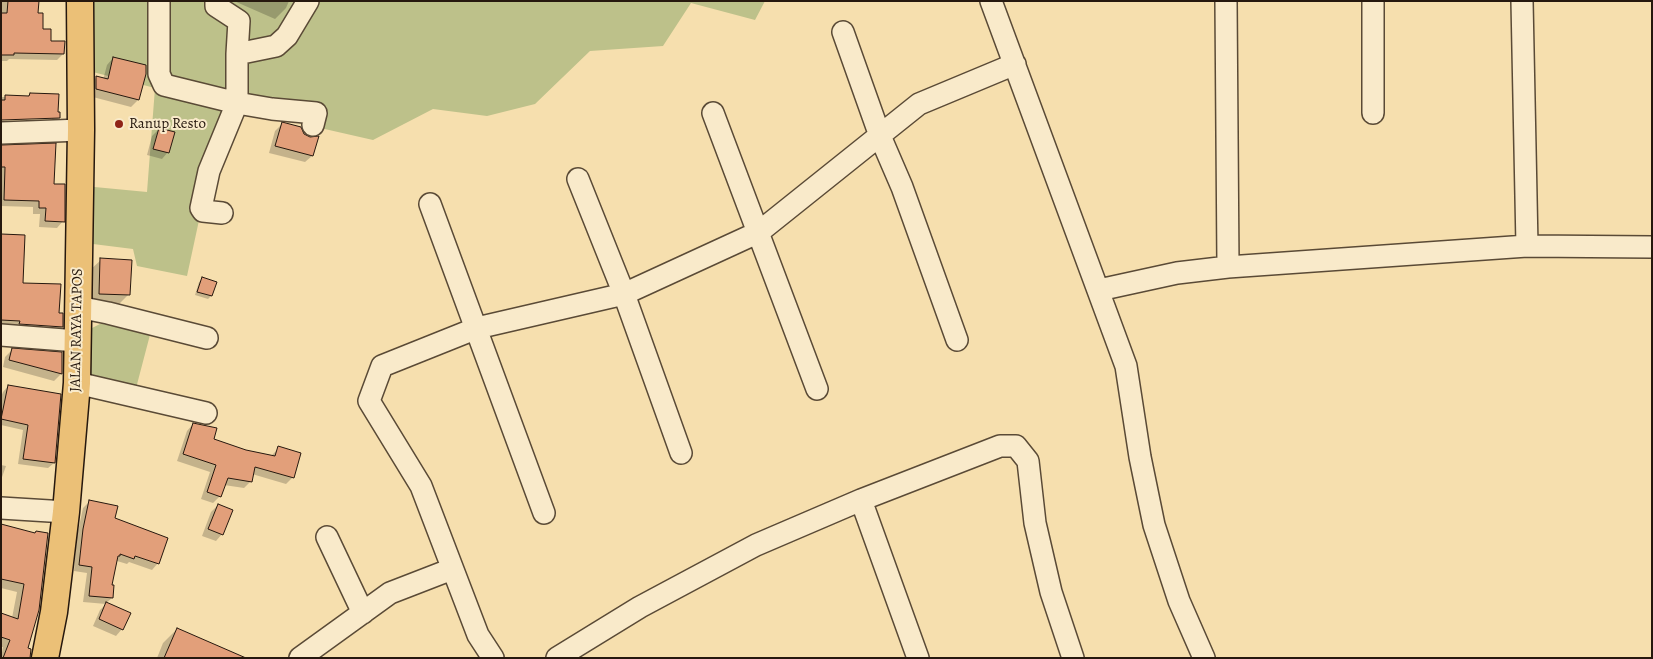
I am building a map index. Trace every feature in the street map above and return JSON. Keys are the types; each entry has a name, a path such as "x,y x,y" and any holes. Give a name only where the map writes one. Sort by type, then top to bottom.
{"main road":[{"name":"JALAN RAYA TAPOS","path":"45,658 53,620 66,512 76,383 81,130 80,1"}],"street":[{"path":"159,1 159,74 164,84 237,103 316,114 313,125"},
{"path":"216,1 216,6 239,20 237,103 209,171 201,208 204,211 222,213"},
{"path":"237,54 276,46 287,36 308,1"},
{"path":"991,1 1126,366 1140,457 1154,525 1179,601 1204,658"},
{"path":"1226,1 1228,267"},
{"path":"1373,1 1373,113"},
{"path":"1522,1 1527,246"},
{"path":"843,32 880,136 902,187 957,340"},
{"path":"493,658 478,635 421,486 370,401 382,366 476,328 624,294 759,232 919,104 1015,64"},
{"path":"713,113 817,390"},
{"path":"1,133 81,130"},
{"path":"578,179 624,294 681,452"},
{"path":"430,204 544,513"},
{"path":"1099,290 1178,273 1228,267 1527,246 1652,247"},
{"path":"78,308 108,312 207,338"},
{"path":"1,335 77,341"},
{"path":"76,383 206,413"},
{"path":"557,658 640,607 756,545 861,500 1000,446 1016,446 1028,461 1035,523 1051,592 1073,658"},
{"path":"861,500 918,658"},
{"path":"1,508 66,512"},
{"path":"326,537 363,613"},
{"path":"300,658 390,593 452,569"}],"green space":[{"path":"87,1 765,1 755,20 691,3 663,46 590,51 535,104 487,116 433,109 373,140 237,109 204,197 187,276 137,266 133,249 85,243 84,186 147,192 155,88 85,70","holes":["159,128 175,132 169,153 153,148"]},
{"path":"108,320 151,331 135,392 85,379 88,330"}],"building":[{"path":"8,1 39,1 38,13 43,13 43,29 51,29 51,41 65,41 64,54 14,53 14,55 1,55 1,13 7,13"},
{"path":"113,57 146,65 146,74 139,100 96,89 96,76 108,79"},
{"path":"30,93 59,94 58,112 60,112 60,118 1,120 1,100 5,100 5,95 29,96"},
{"path":"282,122 301,127 304,134 310,137 319,136 313,156 275,146"},
{"path":"159,128 175,132 169,153 153,149"},
{"path":"56,143 54,184 65,184 65,222 45,221 46,208 39,208 39,201 4,200 5,167 1,167 1,145"},
{"path":"1,234 25,235 23,283 61,284 59,313 63,313 63,327 19,324 20,321 1,320"},
{"path":"100,258 132,260 130,295 99,294"},
{"path":"202,277 217,282 212,296 197,292"},
{"path":"12,348 62,352 62,374 9,360"},
{"path":"8,385 61,394 55,463 23,459 28,425 1,419"},
{"path":"193,423 217,428 214,439 246,450 275,456 278,446 301,453 294,478 255,467 252,482 228,478 221,497 207,492 216,465 183,454"},
{"path":"89,500 118,506 115,518 168,538 159,564 135,556 134,559 120,554 118,556 112,585 114,585 113,598 89,596 92,567 79,565 83,529"},
{"path":"218,504 233,510 223,535 208,529"},
{"path":"1,524 35,533 36,531 48,533 39,610 28,648 31,649 30,658 3,658 10,640 1,637 1,613 18,619 24,584 1,579"},
{"path":"106,602 131,613 123,630 99,619"},
{"path":"177,628 246,658 164,658"}],"place":[{"name":"Ranup Resto","path":"119,124"}]}
